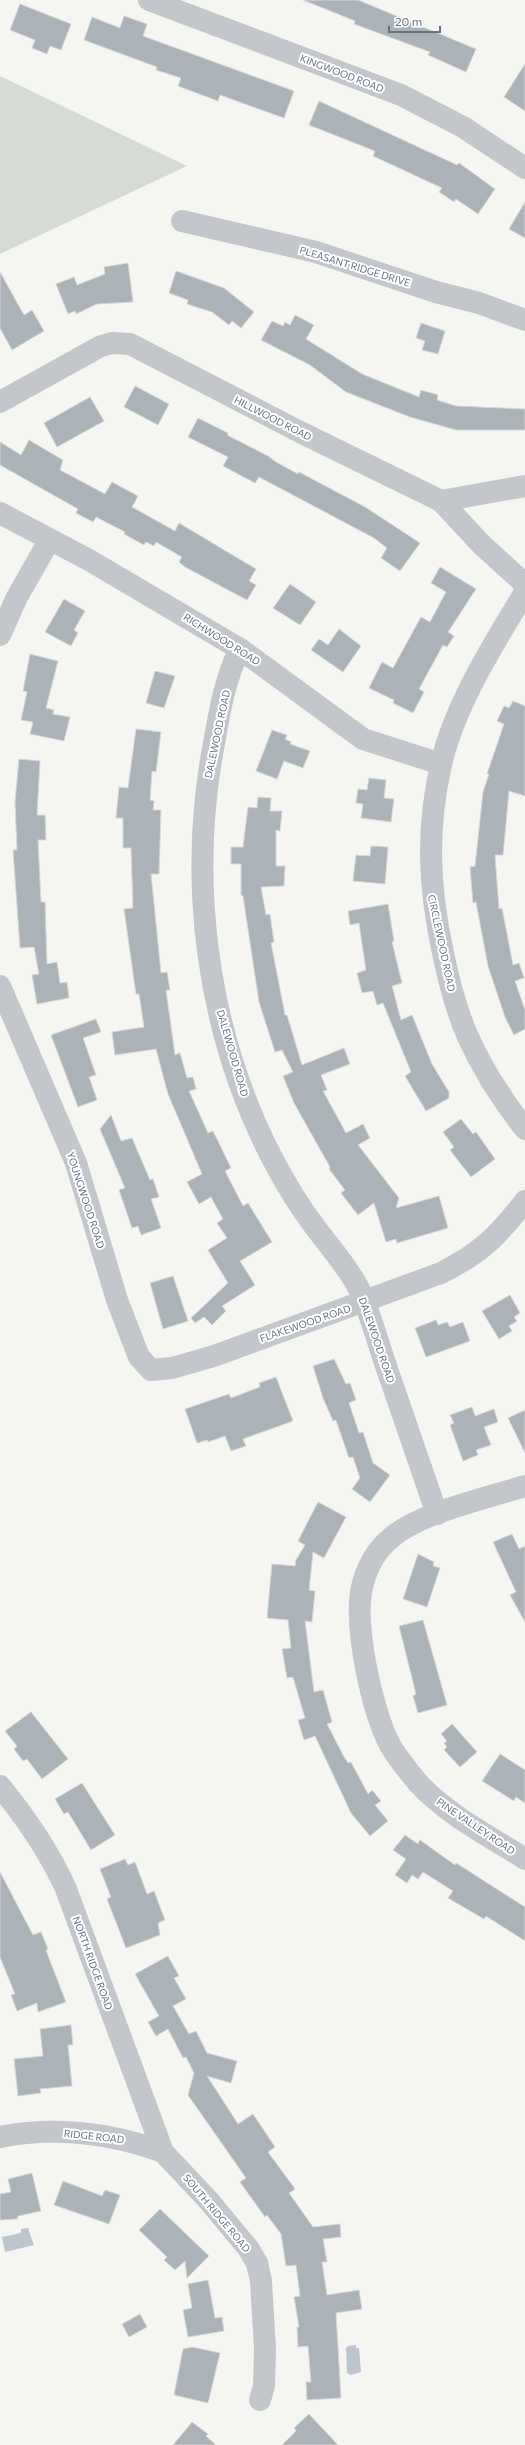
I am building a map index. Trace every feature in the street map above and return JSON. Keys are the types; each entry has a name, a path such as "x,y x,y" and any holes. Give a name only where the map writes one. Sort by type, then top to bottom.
{"street":[{"name":"KINGWOOD ROAD","path":"149,0 401,95 463,127 525,168"},
{"name":"PLEASANT RIDGE DRIVE","path":"182,221 316,252 436,292 479,303 525,320"},
{"name":"HILLWOOD ROAD","path":"0,402 101,346 124,342 166,362 300,432 441,501 482,545 525,584"},
{"path":"441,501 525,486"},
{"name":"RICHWOOD ROAD","path":"0,513 49,541 95,564 240,650 363,739 441,764"},
{"path":"0,635 17,597 49,541"},
{"name":"CIRCLEWOOD ROAD","path":"525,592 477,674 457,719 441,764 431,841 431,889 448,978 467,1036 478,1058 525,1129"},
{"name":"DALEWOOD ROAD","path":"240,650 233,664 219,717 207,779 202,826 202,878 206,930 216,995 237,1075 253,1118 288,1186 358,1286 437,1514"},
{"name":"YOUNGWOOD ROAD","path":"2,998 76,1163 117,1300 139,1358 151,1370"},
{"name":"FLAKEWOOD ROAD","path":"151,1370 172,1368 214,1356 297,1324 364,1303 441,1273 469,1260 504,1228 525,1201"},
{"name":"PINE VALLEY ROAD","path":"525,1486 437,1514 410,1525 390,1538 376,1554 362,1585 361,1623 372,1691 379,1721 391,1746 420,1785 442,1805 525,1859"},
{"name":"NORTH RIDGE ROAD","path":"0,1786 40,1839 60,1877 163,2152"},
{"name":"RIDGE ROAD","path":"0,2137 30,2133 76,2133 116,2137 163,2152"},
{"name":"SOUTH RIDGE ROAD","path":"163,2152 209,2201 248,2248 256,2263 261,2281 265,2349 264,2386 260,2400"}],"shaded area":[{"path":"0,76 187,166 0,254"},
{"path":"28,2228 34,2245 5,2252 2,2237 21,2233 21,2229"},
{"path":"356,2345 356,2348 359,2348 361,2372 351,2375 347,2373 346,2348 348,2346"}],"building":[{"path":"303,0 358,0 476,49 466,72 428,55 430,52 354,24 355,21"},
{"path":"20,4 71,24 61,50 50,46 47,54 32,48 35,40 10,30"},
{"path":"124,16 147,24 143,36 294,91 284,118 220,95 218,101 178,86 181,78 156,70 157,67 84,40 92,17 120,28"},
{"path":"525,64 525,111 504,97"},
{"path":"319,101 457,165 459,163 495,189 478,214 456,199 454,202 439,192 442,188 373,156 375,151 309,125"},
{"path":"525,202 525,238 509,229"},
{"path":"128,263 133,302 97,304 76,314 75,311 68,314 56,284 74,277 77,285 105,274 104,267"},
{"path":"176,271 224,288 254,312 241,328 232,321 229,325 212,312 187,304 188,300 169,293"},
{"path":"0,272 24,315 32,310 44,331 12,350 0,328"},
{"path":"295,315 314,325 306,339 362,374 419,397 421,390 438,395 437,400 456,406 525,409 525,430 456,430 410,417 346,392 310,365 261,340 272,321 283,326 285,322 290,325"},
{"path":"421,323 445,331 438,354 422,350 425,341 416,338"},
{"path":"135,386 169,404 158,425 124,407"},
{"path":"90,397 104,421 57,447 44,423"},
{"path":"198,418 228,433 227,435 268,456 298,474 299,472 365,507 420,543 400,571 381,558 387,548 374,538 259,477 255,483 223,466 228,457 188,437"},
{"path":"29,440 63,460 60,470 105,494 112,482 138,496 132,507 175,531 179,523 256,569 249,581 256,585 247,600 185,567 179,562 182,557 156,542 154,546 146,542 144,545 124,534 125,532 96,517 93,522 76,513 78,509 0,465 0,442 21,455"},
{"path":"440,567 476,589 448,632 454,636 447,647 443,645 419,689 424,692 413,713 393,703 394,700 369,688 382,662 393,668 421,617 430,622 446,592 431,583"},
{"path":"290,584 316,602 300,625 273,608"},
{"path":"64,599 85,611 74,630 78,633 71,646 45,632"},
{"path":"339,629 361,646 343,672 311,650 319,639 328,645"},
{"path":"30,654 58,661 46,708 54,710 53,714 70,717 64,741 30,734 33,722 21,720 27,692 23,691"},
{"path":"155,671 175,676 164,708 146,703"},
{"path":"513,701 525,706 525,796 509,791 503,855 495,855 499,909 502,908 513,965 519,963 524,978 515,981 525,1010 525,1029 514,1035 505,1017 488,966 476,902 473,903 470,867 475,866 483,792 489,774 487,774 504,724 497,721 504,706 509,708"},
{"path":"136,729 161,732 156,772 152,771 150,800 154,801 153,810 161,810 159,874 151,874 161,973 167,972 170,990 166,990 175,1055 180,1053 187,1078 193,1077 196,1089 189,1091 208,1133 213,1131 231,1168 225,1171 243,1206 248,1203 272,1242 240,1261 255,1285 222,1306 226,1311 212,1325 204,1317 195,1323 191,1318 228,1283 208,1250 227,1238 217,1223 223,1219 211,1197 199,1204 187,1182 202,1174 168,1094 156,1049 115,1055 112,1032 144,1027 139,994 136,994 124,909 133,908 131,848 123,848 123,818 116,818 119,787 128,788"},
{"path":"272,730 287,735 285,739 291,742 290,744 310,751 303,768 284,761 277,779 256,771"},
{"path":"19,759 40,761 37,815 45,815 46,840 38,840 41,902 45,902 47,964 57,962 60,983 67,982 69,998 37,1004 32,975 39,974 34,947 20,948 13,850 17,850 15,802"},
{"path":"369,778 386,780 384,798 394,799 391,822 361,818 363,804 356,803 358,789 367,790"},
{"path":"258,797 271,798 270,811 282,811 280,831 276,830 276,866 285,866 284,886 261,887 266,915 270,914 274,942 271,943 285,1015 287,1015 302,1065 344,1048 350,1064 321,1075 327,1090 323,1091 346,1133 363,1124 370,1138 358,1145 399,1198 396,1208 439,1196 448,1228 397,1243 396,1239 386,1242 374,1203 358,1215 341,1193 345,1190 329,1169 330,1167 294,1103 283,1076 293,1072 282,1050 275,1052 259,1002 243,896 241,895 241,864 231,864 231,847 243,847 248,807 257,808"},
{"path":"371,846 388,847 385,884 353,881 356,855 370,856"},
{"path":"388,904 394,941 392,942 402,983 392,986 401,1020 412,1015 432,1064 449,1092 449,1098 426,1111 405,1076 411,1072 383,1003 377,1005 373,991 362,993 357,973 366,970 359,923 350,925 348,911"},
{"path":"96,1019 101,1032 83,1038 96,1075 89,1077 97,1100 78,1107 51,1035"},
{"path":"111,1115 121,1141 132,1138 150,1180 153,1179 159,1197 151,1199 161,1228 141,1235 138,1226 132,1228 119,1190 125,1188 100,1129"},
{"path":"461,1119 473,1134 476,1132 495,1159 471,1177 450,1150 454,1147 443,1132"},
{"path":"173,1276 188,1321 163,1329 150,1283"},
{"path":"510,1295 520,1313 514,1317 517,1321 509,1326 512,1331 499,1339 482,1311"},
{"path":"436,1320 438,1325 447,1322 450,1327 463,1322 470,1341 426,1357 415,1328"},
{"path":"334,1359 346,1384 350,1383 356,1400 349,1403 359,1433 363,1432 373,1463 390,1475 370,1502 352,1489 360,1478 353,1457 349,1458 336,1420 333,1421 323,1398 313,1366"},
{"path":"276,1377 293,1421 243,1439 246,1446 231,1451 225,1436 208,1442 207,1440 197,1443 185,1409 229,1394 231,1398 260,1387 259,1383"},
{"path":"472,1407 475,1416 494,1409 498,1422 484,1427 491,1445 476,1450 478,1455 463,1461 450,1425 454,1423 450,1415"},
{"path":"525,1410 525,1453 508,1418"},
{"path":"318,1502 346,1517 324,1558 313,1552 309,1590 315,1591 312,1622 305,1621 314,1692 323,1690 332,1722 327,1724 343,1755 348,1763 351,1762 368,1794 372,1790 381,1801 375,1805 388,1821 370,1836 351,1813 315,1736 304,1740 298,1720 305,1718 293,1677 287,1678 282,1649 291,1648 288,1620 267,1618 272,1564 295,1566 296,1560 305,1545 298,1541"},
{"path":"512,1534 519,1549 525,1546 525,1622 510,1595 516,1592 493,1542"},
{"path":"418,1554 434,1562 433,1566 440,1568 427,1607 403,1599"},
{"path":"423,1620 447,1705 418,1713 413,1696 416,1694 399,1626"},
{"path":"31,1712 68,1759 42,1779 27,1759 23,1761 14,1749 17,1746 5,1731"},
{"path":"452,1724 477,1752 460,1767 444,1750 447,1747 444,1743 447,1741 441,1734"},
{"path":"500,1754 525,1770 525,1803 516,1797 514,1801 482,1781"},
{"path":"82,1783 115,1835 91,1850 68,1812 64,1814 55,1799"},
{"path":"405,1835 418,1844 420,1840 455,1865 456,1863 525,1907 525,1941 486,1916 484,1919 448,1898 453,1891 423,1872 418,1879 412,1875 407,1883 395,1875 406,1859 393,1850"},
{"path":"125,1859 128,1865 135,1862 147,1894 154,1891 165,1920 158,1923 160,1935 126,1948 107,1899 111,1897 100,1869"},
{"path":"0,1872 33,1935 41,1932 48,1949 46,1950 66,2002 38,2012 37,2003 17,2011 11,1995 15,1994 0,1957"},
{"path":"168,1956 179,1976 174,1978 186,1999 173,2006 189,2034 196,2031 207,2053 237,2061 231,2083 207,2076 238,2124 253,2114 275,2147 268,2152 295,2189 289,2193 313,2227 340,2224 341,2237 323,2239 327,2262 322,2262 327,2295 359,2290 362,2309 336,2313 341,2398 307,2400 306,2382 311,2382 308,2346 298,2347 297,2327 299,2327 294,2297 300,2296 296,2265 286,2266 281,2234 267,2215 265,2217 240,2182 246,2178 188,2095 194,2073 186,2057 183,2058 168,2029 156,2036 148,2022 159,2016 135,1974"},
{"path":"71,2025 73,2045 68,2045 72,2086 40,2089 41,2093 18,2096 14,2059 43,2056 40,2029"},
{"path":"32,2173 41,2211 18,2216 17,2219 0,2220 0,2194 11,2192 8,2179"},
{"path":"63,2181 102,2196 105,2190 120,2195 109,2224 54,2205"},
{"path":"160,2209 209,2256 187,2278 185,2261 175,2270 164,2260 167,2257 139,2230"},
{"path":"208,2280 215,2318 222,2317 224,2331 188,2337 183,2310 192,2308 188,2284"},
{"path":"140,2314 147,2327 129,2337 122,2324"},
{"path":"192,2347 220,2353 208,2403 174,2395 183,2349"},
{"path":"309,2414 338,2445 282,2445 296,2431 294,2428"},
{"path":"192,2422 208,2434 206,2436 216,2445 173,2445"}]}
